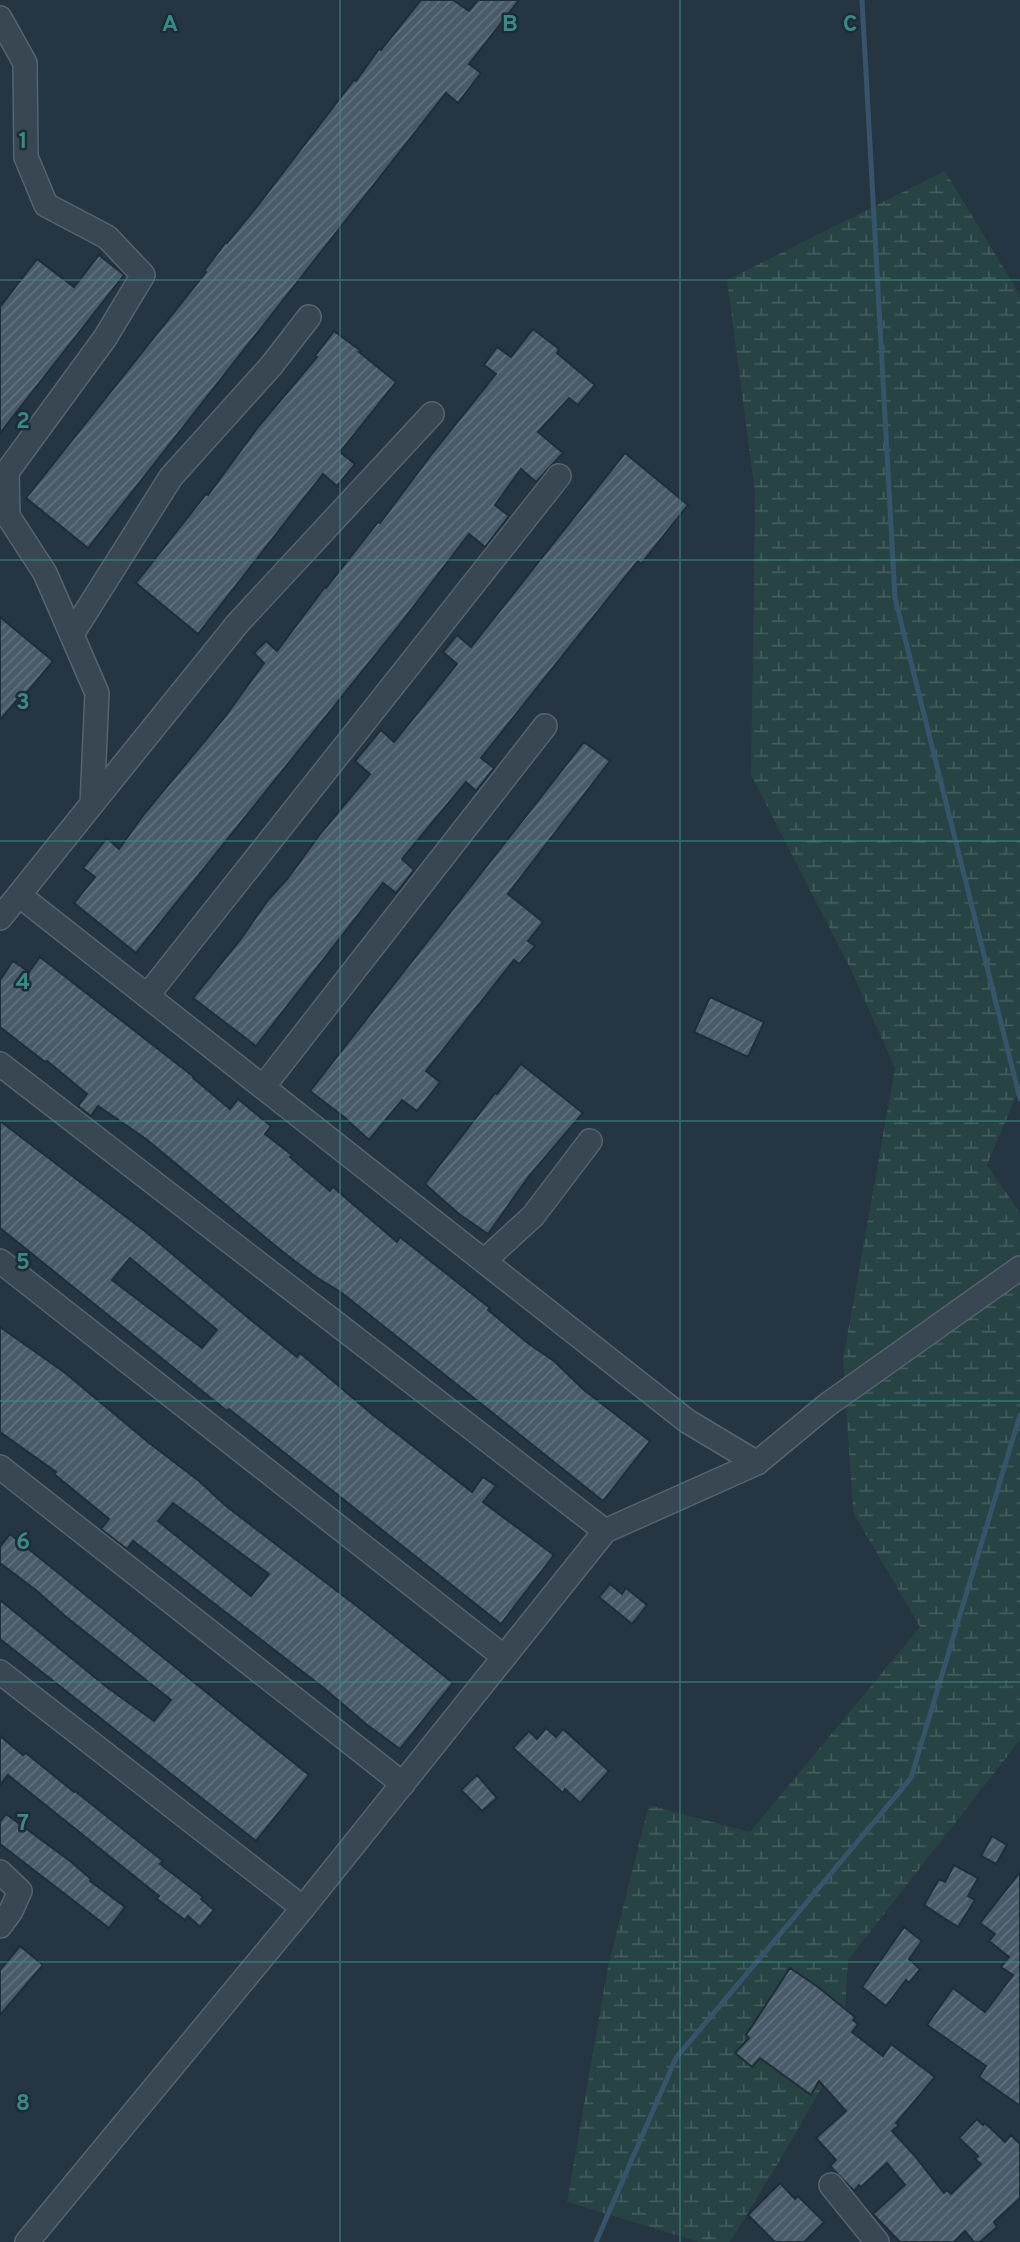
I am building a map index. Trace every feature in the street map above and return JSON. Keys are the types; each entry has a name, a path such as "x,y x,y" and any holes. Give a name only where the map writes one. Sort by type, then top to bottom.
{"street":[{"path":"0,18 25,63 26,157 46,205 107,237 143,275 105,338 7,472 8,516 45,573 97,693 92,804"},
{"path":"72,634 171,477 271,366 309,317"},
{"path":"0,918 238,622 432,414"},
{"path":"147,996 559,476"},
{"path":"264,1087 545,726"},
{"path":"19,895 687,1421 757,1463"},
{"path":"0,1064 605,1531"},
{"path":"484,1261 533,1216 590,1141"},
{"path":"0,1261 503,1657"},
{"path":"27,2242 303,1908 605,1531 757,1463 827,1405 1020,1269"},
{"path":"0,1467 402,1784"},
{"path":"0,1672 303,1908"},
{"path":"0,1872 20,1891 11,1911 0,1926"},
{"path":"831,2185 877,2242"}],"green space":[{"path":"945,171 1020,295 1020,1087 987,1165 1020,1213 1020,1740 848,1960 843,2050 730,2242 699,2242 567,2202 608,1966 649,1805 750,1832 920,1627 853,1512 843,1360 895,1068 852,972 751,775 755,494 727,280"}],"building":[{"path":"421,0 453,0 469,11 478,0 519,0 469,64 481,73 458,103 446,93 88,548 26,498 354,80 356,81"},
{"path":"99,255 124,275 0,433 0,307 37,259 74,287"},
{"path":"533,329 559,349 557,353 595,385 578,405 569,398 538,432 563,453 536,482 521,469 495,505 509,516 485,547 469,534 397,628 136,953 74,903 95,877 83,868 107,838 119,849 144,814 224,718 264,663 254,653 266,641 277,651 325,587 378,522 380,523 496,374 484,365 497,347 511,357"},
{"path":"334,331 396,382 340,452 355,464 337,486 323,474 198,634 136,583 206,494 208,495 258,427 317,357 315,356"},
{"path":"625,453 688,505 641,564 638,561 481,758 494,768 476,791 466,782 402,859 414,870 396,893 383,883 256,1046 193,998 370,774 355,761 381,730 394,742 457,664 443,652 457,635 471,647"},
{"path":"0,617 53,661 0,720"},
{"path":"584,742 610,761 508,894 543,922 528,941 535,946 519,964 514,960 426,1071 440,1082 417,1111 402,1100 369,1140 310,1091"},
{"path":"40,957 194,1077 230,1109 238,1099 271,1126 265,1134 330,1191 333,1187 397,1242 400,1237 490,1308 488,1310 529,1344 554,1361 584,1390 650,1441 603,1501 342,1293 283,1252 146,1139 98,1106 91,1116 78,1106 87,1094 0,1027 0,980 13,961 29,972"},
{"path":"710,997 764,1022 748,1057 694,1032"},
{"path":"521,1064 583,1113 529,1176 488,1234 459,1214 425,1184 495,1093 497,1094"},
{"path":"0,1121 146,1232 297,1357 300,1353 373,1415 472,1492 483,1477 496,1486 483,1502 554,1555 501,1624 229,1409 227,1411 0,1228","holes":["130,1258 217,1330 202,1348 112,1280"]},
{"path":"0,1327 64,1372 226,1506 453,1683 400,1749 133,1541 127,1549 101,1529 109,1519 54,1474 56,1472 0,1432","holes":["173,1503 269,1574 251,1596 158,1521"]},
{"path":"10,1534 309,1775 256,1841 0,1639 0,1600 108,1688 154,1721 171,1700 0,1563 0,1547"},
{"path":"610,1584 622,1594 626,1588 647,1605 632,1624 599,1597"},
{"path":"546,1728 556,1737 563,1729 609,1771 580,1803 565,1789 563,1793 513,1748 529,1731 537,1739"},
{"path":"0,1736 75,1791 163,1861 160,1864 203,1897 201,1899 214,1910 200,1927 188,1916 185,1920 157,1899 159,1896 8,1775 0,1785"},
{"path":"477,1775 497,1798 482,1811 461,1790"},
{"path":"6,1814 70,1861 91,1879 90,1881 125,1907 109,1928 0,1844 0,1822"},
{"path":"992,1836 1007,1845 996,1864 981,1856"},
{"path":"954,1865 978,1878 968,1896 975,1900 958,1927 924,1905 939,1879 945,1882"},
{"path":"1020,1872 1020,2106 979,2077 986,2066 927,2025 953,1988 985,2012 1013,1975 1001,1967 1009,1957 989,1941 995,1934 980,1923"},
{"path":"904,1927 922,1941 909,1959 920,1969 909,1983 906,1980 886,2006 862,1987"},
{"path":"20,1946 43,1965 0,2015 0,1970"},
{"path":"790,1968 855,2017 853,2020 858,2024 852,2032 883,2056 891,2044 935,2077 892,2131 944,2193 947,2190 951,2194 981,2164 975,2159 978,2156 959,2138 977,2119 1005,2142 1011,2135 1020,2144 1020,2198 994,2222 997,2227 980,2242 974,2242 965,2231 954,2242 900,2242 873,2214 905,2185 887,2163 854,2191 830,2166 836,2160 816,2138 846,2111 819,2081 811,2095 760,2058 752,2067 735,2053 749,2038 746,2035"},
{"path":"780,2183 795,2199 798,2196 824,2222 804,2242 775,2242 748,2215"}],"waterway":[{"path":"862,0 895,598 1020,1099"},
{"path":"596,2242 676,2058 911,1778 1020,1415"}]}
